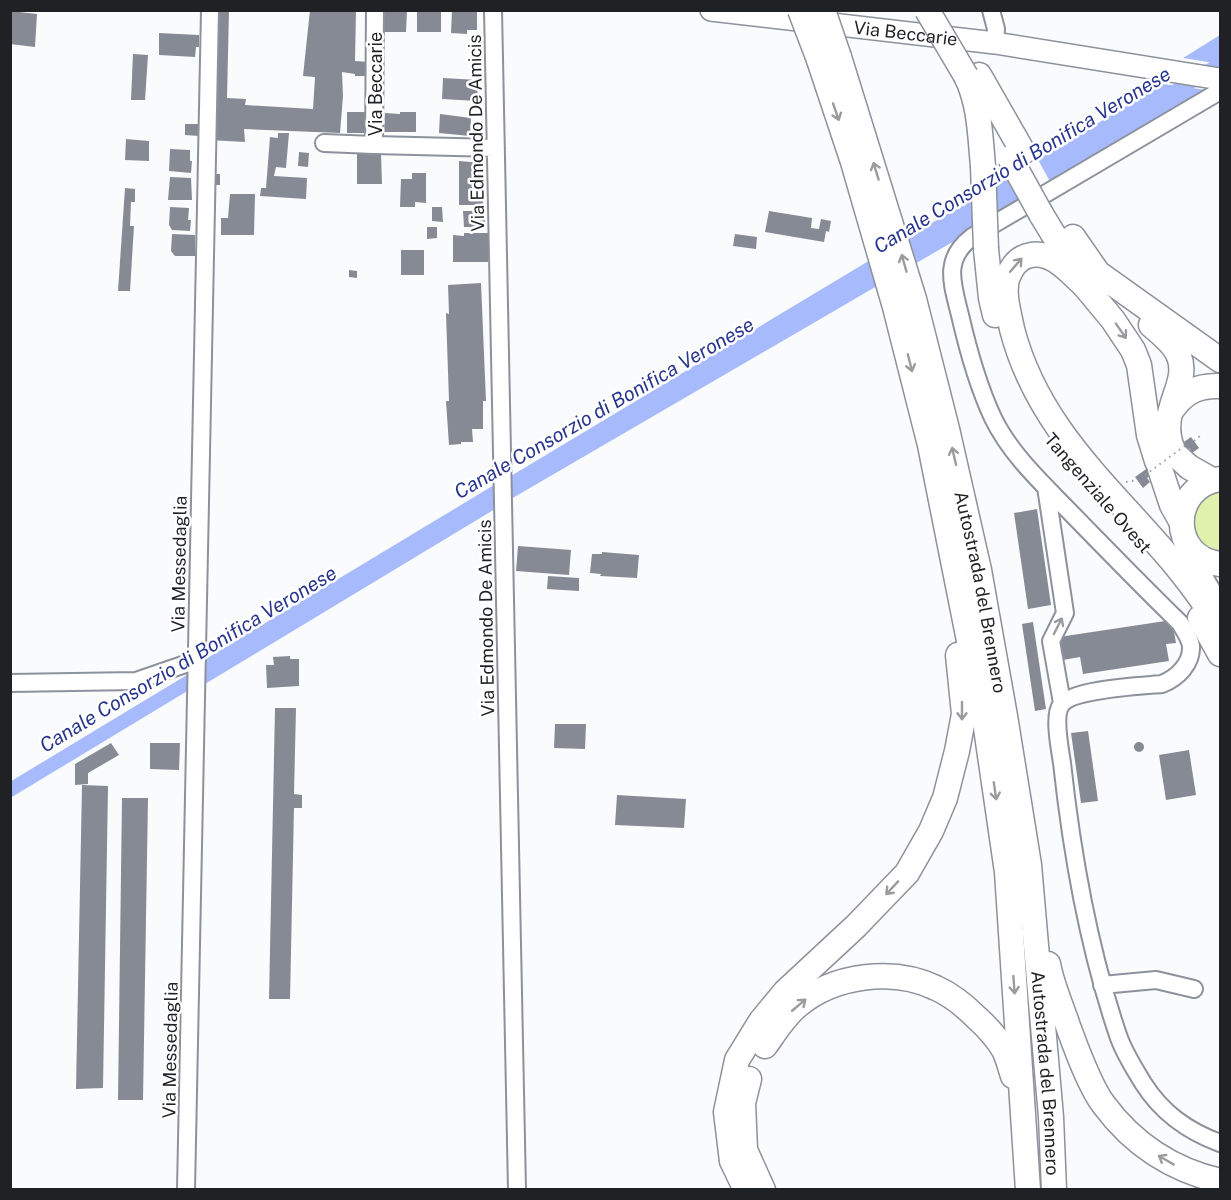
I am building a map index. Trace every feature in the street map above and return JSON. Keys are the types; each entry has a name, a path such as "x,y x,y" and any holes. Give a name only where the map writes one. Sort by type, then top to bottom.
{"highway":[{"name":"Autostrada del Brennero","path":"800,10 828,57"},
{"name":"Autostrada del Brennero","path":"823,10 828,57 905,303 948,429 979,570 1029,865 1051,1117 1054,1190"},
{"name":"Tangenziale Ovest","path":"927,10 973,81 1048,211 1091,279 1221,360"},
{"name":"Tangenziale Ovest","path":"943,10 973,81 983,166 986,249 991,298 998,329 1022,393 1038,424 1078,476 1168,573 1189,601 1221,654"},
{"path":"1221,564 1203,559 1196,554 1187,543 1181,521 1172,505 1168,415 1180,380 1178,354 1172,346 1091,279 1048,256 1029,255 1021,258 1014,265 1006,284 1005,295 1015,338 1030,380 1057,428 1077,454 1186,577 1205,601 1221,628"},
{"path":"1091,279 1113,320 1133,350 1139,365 1147,424 1170,457 1216,480"},
{"name":"Autostrada del Brennero","path":"905,303 930,445 985,721 1007,872 1027,1190"},
{"path":"1168,415 1186,393 1196,388 1221,386"},
{"path":"746,1190 732,1161 726,1112 737,1060 761,1022 785,992 856,926 907,873 931,831 945,798 957,751 964,714 951,592 939,530 930,445"},
{"path":"1181,521 1186,501 1202,485 1216,480"},
{"path":"1029,865 1051,979 1078,1052 1102,1104 1137,1142 1169,1163 1201,1176 1221,1181"},
{"path":"763,1190 745,1150 743,1103 753,1064 777,1028 796,1006 817,992 841,981 886,976 935,987 960,1002 987,1027 1004,1050 1014,1079 1027,1190"}],"main road":[{"name":"Via Beccarie","path":"711,10 995,43 1221,79"}],"street":[{"name":"Via Messedaglia","path":"186,1190 210,10"},
{"name":"Via Beccarie","path":"375,10 374,145 496,148"},
{"name":"Via Edmondo De Amicis","path":"493,10 517,1190"},
{"path":"991,10 996,29 995,43"},
{"path":"1221,91 972,237 961,246 951,273 975,371 993,419 1015,454 1180,623 1191,646 1190,656 1185,665 1172,680 1162,684 1086,693 1062,703 1057,712 1066,803 1077,875 1102,985 1119,1038 1144,1084 1162,1110 1198,1135 1221,1143"},
{"path":"324,143 374,145"},
{"path":"1046,487 1065,613 1051,641 1062,703"},
{"path":"1196,554 1201,571 1220,597"},
{"path":"10,683 136,681 197,660"},
{"path":"1102,985 1156,980 1194,989"}],"path":[{"path":"1170,457 1200,436"},
{"path":"1126,482 1137,480"}],"green space":[{"path":"1220,489 1220,552 1208,548 1200,540 1195,530 1194,518 1196,504 1199,500"}],"water":[{"path":"1220,35 1220,64 1183,58"},
{"path":"1163,84 1207,90 1047,187 511,499 511,476"},
{"path":"499,482 500,506 205,684 204,660"}],"pier":[{"path":"1036,156 1053,187 1027,202 1010,171"}],"building":[{"path":"211,10 229,10 227,98 246,99 245,105 313,109 315,77 303,76 310,10 356,10 355,61 369,62 369,76 355,76 355,74 342,72 340,133 244,129 245,142 209,140"},
{"path":"384,10 407,10 406,32 383,32"},
{"path":"417,10 441,10 441,32 417,32"},
{"path":"452,10 477,10 477,30 467,30 467,34 451,33"},
{"path":"10,11 37,14 35,47 10,44"},
{"path":"159,33 199,35 199,47 196,47 195,57 159,55"},
{"path":"133,54 148,55 145,100 131,100"},
{"path":"443,78 478,80 477,101 442,99"},
{"path":"347,112 370,112 370,133 347,133"},
{"path":"400,112 416,112 416,132 384,132 385,113 400,114"},
{"path":"440,114 471,118 470,136 439,133"},
{"path":"185,124 199,124 199,136 185,135"},
{"path":"278,133 289,133 286,168 276,167 274,176 307,178 306,199 260,196 261,188 266,188 270,137 278,138"},
{"path":"126,139 149,141 149,161 125,160"},
{"path":"170,149 190,150 191,173 169,171"},
{"path":"299,152 309,153 308,167 298,166"},
{"path":"381,153 382,184 357,184 357,154"},
{"path":"459,161 482,163 483,205 459,205"},
{"path":"412,173 426,173 426,203 415,202 415,207 400,207 401,179 412,179"},
{"path":"208,174 220,174 220,185 208,185"},
{"path":"170,177 191,178 192,200 168,200"},
{"path":"125,188 135,189 135,202 131,202 130,226 134,226 130,291 118,291"},
{"path":"230,194 255,194 254,235 221,235 221,218 228,218"},
{"path":"170,207 189,208 190,231 172,230 169,225"},
{"path":"432,207 442,207 443,222 432,221"},
{"path":"463,211 485,211 485,227 464,227"},
{"path":"769,211 812,218 811,228 819,229 821,219 831,221 829,232 826,231 824,242 765,232"},
{"path":"427,227 437,227 437,238 427,239"},
{"path":"464,233 488,233 488,262 453,262 453,235 464,236"},
{"path":"172,234 195,235 195,256 175,256 171,251"},
{"path":"735,234 757,237 756,249 733,246"},
{"path":"401,250 424,250 424,275 401,275"},
{"path":"349,270 357,271 357,278 349,277"},
{"path":"481,283 486,401 483,401 483,429 472,429 473,442 449,445 446,401 449,401 446,313 449,314 448,285"},
{"path":"1191,437 1199,448 1192,453 1189,448 1147,478 1150,482 1143,488 1135,477"},
{"path":"1037,509 1051,605 1028,609 1014,513"},
{"path":"518,546 571,550 569,575 516,571"},
{"path":"602,552 639,555 637,578 600,576 601,574 590,573 592,554 602,554"},
{"path":"548,576 579,578 579,591 547,589"},
{"path":"1172,620 1176,643 1166,644 1169,661 1083,674 1080,657 1063,660 1059,637"},
{"path":"1033,622 1046,709 1035,711 1022,624"},
{"path":"290,656 290,659 299,659 299,686 267,688 266,665 274,665 273,657"},
{"path":"275,708 296,708 294,794 302,795 302,808 294,808 290,999 269,999"},
{"path":"555,724 586,724 585,749 554,748"},
{"path":"1088,731 1098,801 1081,803 1071,733"},
{"path":"1139,742 1143,743 1143,751 1139,752 1135,751 1134,747 1135,743"},
{"path":"111,743 119,755 88,773 88,784 75,785 75,764"},
{"path":"150,743 180,743 179,770 150,769"},
{"path":"1189,750 1196,795 1166,800 1159,755"},
{"path":"82,785 108,786 103,1088 76,1089"},
{"path":"617,795 686,799 684,828 615,825"},
{"path":"122,798 148,798 143,1100 118,1100"}],"waterway":[{"name":"Canale Consorzio di Bonifica Veronese","path":"1168,96 1220,64"},
{"name":"Canale Consorzio di Bonifica Veronese","path":"10,790 202,674"}]}
